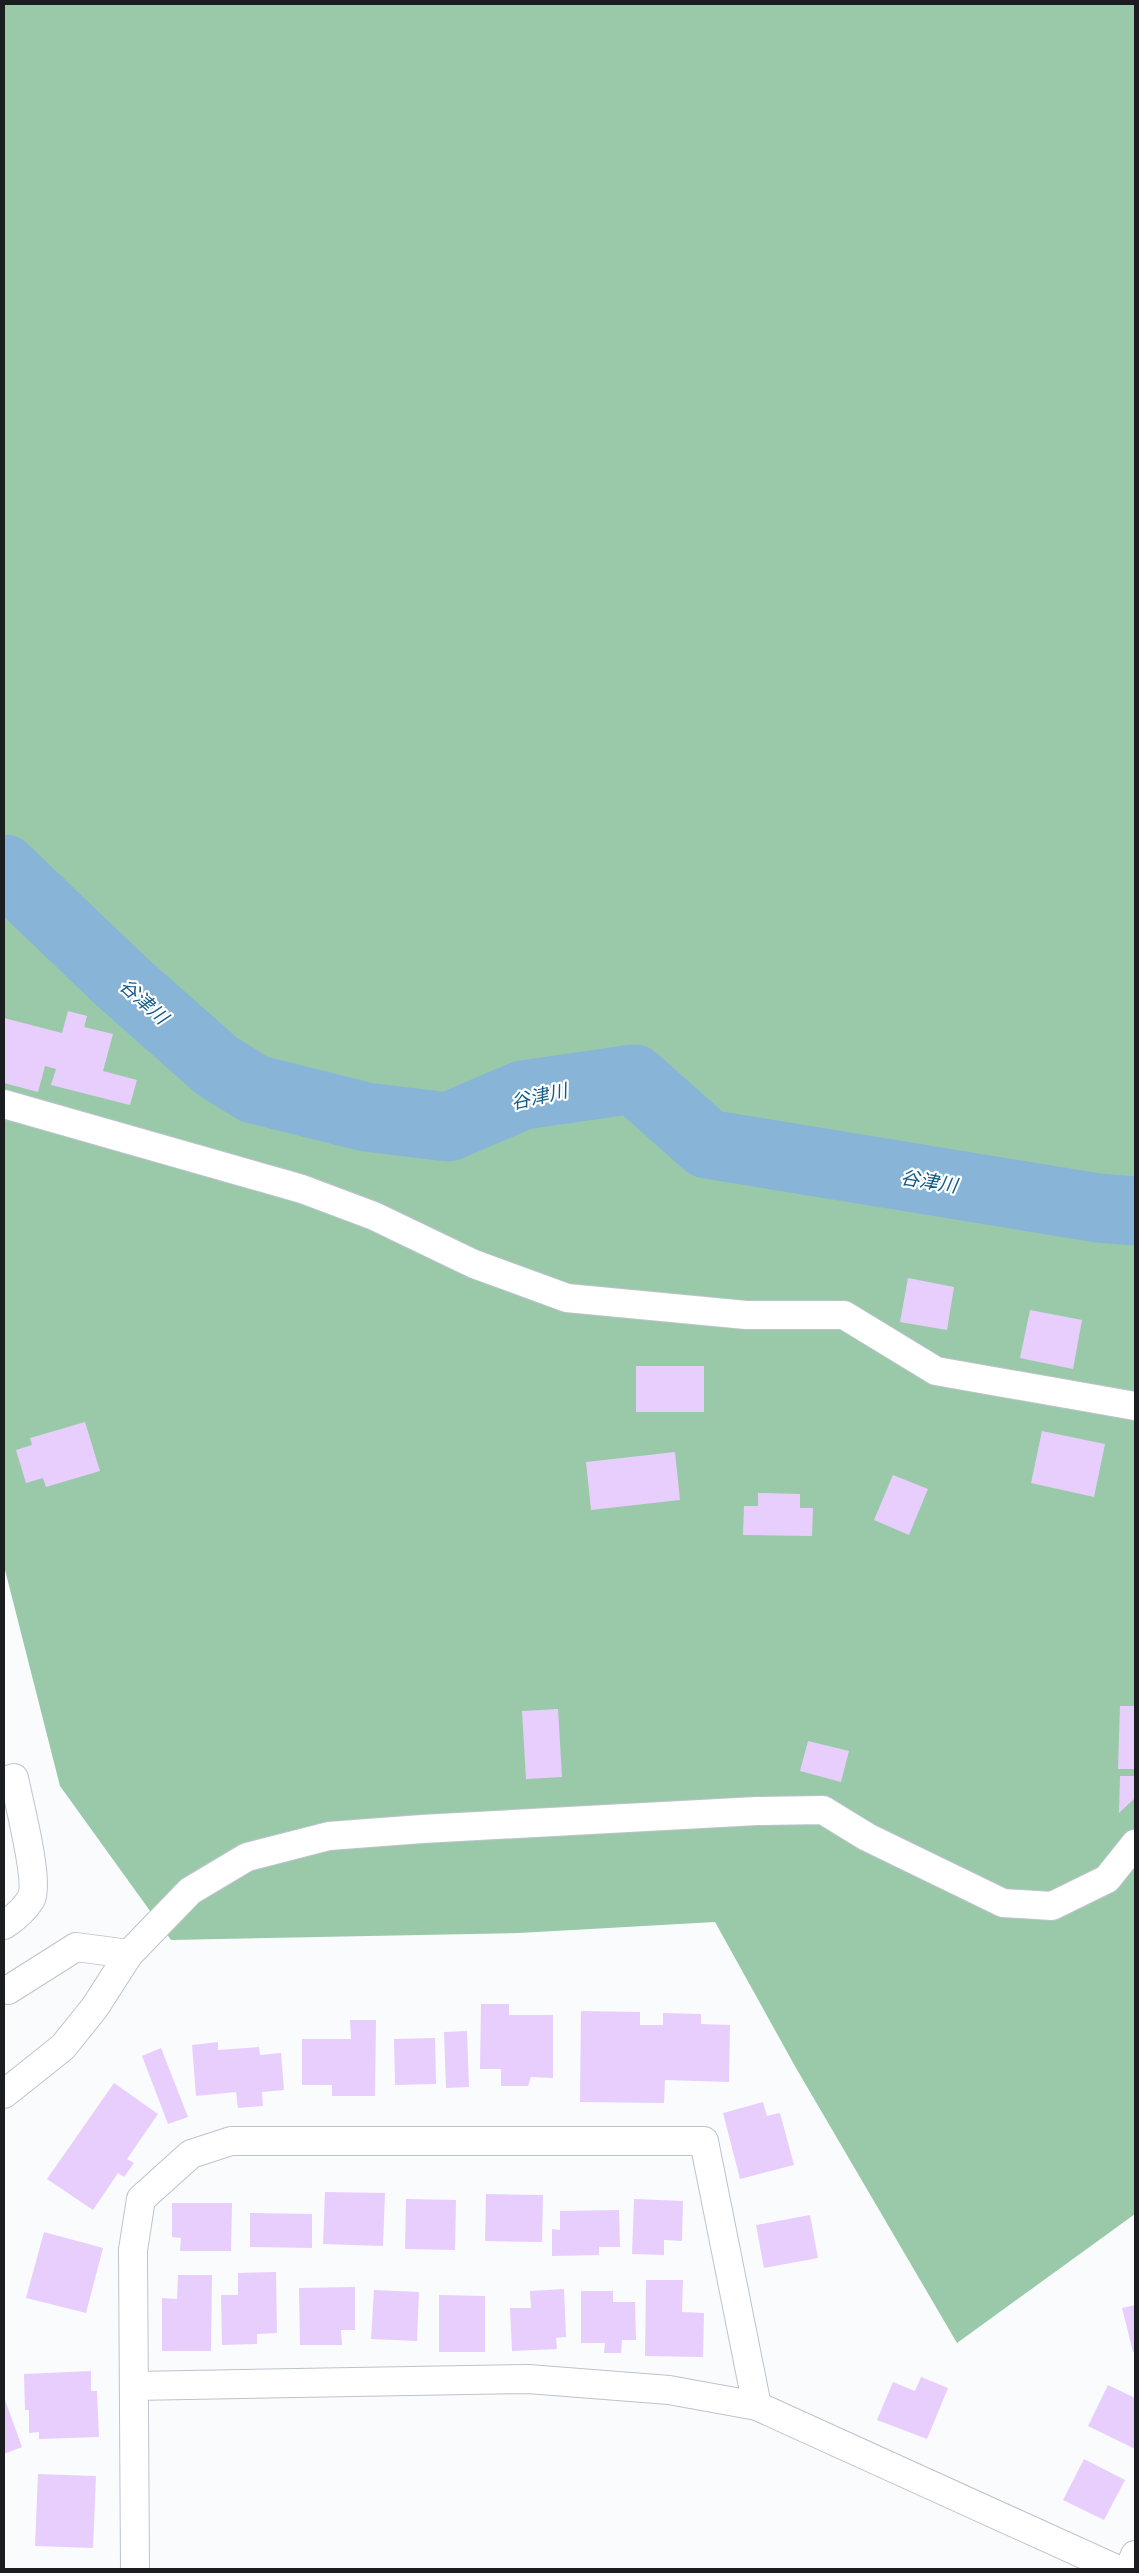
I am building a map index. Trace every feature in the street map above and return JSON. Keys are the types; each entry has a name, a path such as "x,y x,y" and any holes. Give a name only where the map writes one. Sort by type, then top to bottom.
{"street":[{"path":"4,1104 302,1189 374,1216 474,1264 567,1298 746,1315 844,1315 936,1371 1135,1406"},
{"path":"4,1781 14,1778 31,1858 32,1897 18,1916 4,1925"},
{"path":"4,2094 63,2047 94,2007 129,1954 190,1891 247,1857 329,1836 560,1821 757,1811 823,1810 867,1837 1003,1903 1052,1906 1107,1879 1135,1844"},
{"path":"4,1989 8,1990 76,1947 129,1954"},
{"path":"135,2569 133,2250 141,2199 191,2154 231,2141 704,2142 757,2406"},
{"path":"134,2386 528,2379 669,2390 757,2406 1116,2569"},
{"path":"1128,2569 1135,2555"}],"green space":[{"path":"4,4 1135,4 1135,2214 957,2343 796,2068 715,1922 519,1933 171,1940 60,1786 4,1566"}],"building":[{"path":"68,1011 87,1016 84,1027 113,1034 103,1071 137,1080 130,1105 51,1085 56,1069 45,1066 38,1092 4,1083 4,1018 62,1033"},
{"path":"908,1278 954,1287 947,1330 900,1322"},
{"path":"1030,1310 1082,1320 1073,1369 1020,1358"},
{"path":"636,1366 704,1366 704,1412 636,1412"},
{"path":"85,1422 100,1471 46,1487 43,1478 26,1483 16,1450 32,1445 30,1438"},
{"path":"1042,1431 1105,1444 1094,1497 1031,1483"},
{"path":"675,1452 680,1500 591,1510 586,1462"},
{"path":"893,1475 928,1489 909,1535 874,1520"},
{"path":"758,1493 800,1494 800,1508 813,1508 812,1536 743,1535 744,1506 758,1506"},
{"path":"1120,1706 1135,1706 1135,1769 1118,1769"},
{"path":"558,1709 562,1777 526,1779 522,1711"},
{"path":"808,1741 849,1751 841,1782 800,1771"},
{"path":"1120,1776 1135,1776 1135,1798 1119,1813"},
{"path":"481,2004 509,2004 509,2015 553,2015 553,2078 531,2077 528,2086 501,2086 501,2069 480,2069"},
{"path":"581,2011 640,2012 640,2025 663,2025 663,2013 701,2014 701,2024 730,2025 729,2082 665,2080 664,2103 580,2102"},
{"path":"350,2020 376,2020 375,2096 332,2096 332,2085 302,2085 302,2039 351,2039"},
{"path":"467,2031 469,2087 446,2088 444,2032"},
{"path":"435,2038 436,2084 395,2085 394,2039"},
{"path":"218,2042 218,2050 259,2047 260,2055 281,2053 284,2090 262,2092 263,2106 238,2108 236,2092 196,2096 192,2045"},
{"path":"161,2048 188,2117 168,2124 142,2056"},
{"path":"114,2083 158,2114 127,2159 134,2163 124,2177 118,2173 93,2210 47,2179"},
{"path":"763,2102 767,2116 780,2113 794,2165 740,2179 723,2113"},
{"path":"325,2192 385,2193 383,2246 323,2244"},
{"path":"486,2194 543,2195 542,2242 485,2241"},
{"path":"406,2199 456,2200 455,2250 405,2249"},
{"path":"634,2199 683,2201 682,2241 664,2240 664,2255 632,2254"},
{"path":"172,2203 232,2203 231,2251 180,2251 181,2238 172,2237"},
{"path":"619,2210 620,2247 599,2247 599,2255 552,2256 552,2229 560,2230 560,2211"},
{"path":"250,2213 312,2214 312,2248 250,2247"},
{"path":"810,2215 818,2258 764,2268 756,2225"},
{"path":"44,2232 103,2248 86,2313 26,2298"},
{"path":"276,2272 277,2333 257,2334 257,2344 222,2345 221,2295 238,2295 238,2273"},
{"path":"178,2275 212,2275 211,2351 162,2351 162,2298 177,2299"},
{"path":"646,2280 683,2280 682,2312 704,2313 703,2357 645,2356"},
{"path":"355,2287 355,2330 341,2330 342,2345 300,2345 299,2288"},
{"path":"564,2289 566,2337 556,2338 557,2349 512,2351 510,2308 531,2308 530,2291"},
{"path":"374,2290 419,2292 417,2341 371,2339"},
{"path":"581,2291 613,2291 613,2302 635,2302 636,2340 622,2340 621,2353 604,2353 605,2343 581,2343"},
{"path":"439,2295 485,2296 485,2352 439,2352"},
{"path":"1135,2305 1135,2352 1133,2352 1122,2308"},
{"path":"91,2371 91,2391 97,2391 99,2437 39,2439 39,2432 29,2433 29,2410 25,2410 24,2374"},
{"path":"921,2377 948,2388 927,2439 877,2420 893,2382 915,2391"},
{"path":"1108,2385 1135,2398 1135,2449 1088,2426"},
{"path":"4,2397 22,2447 4,2454"},
{"path":"1084,2459 1125,2480 1104,2520 1063,2500"},
{"path":"38,2474 96,2476 93,2548 35,2546"}],"waterway":[{"name":"谷津川","path":"4,869 121,981 217,1066 254,1089 366,1117 448,1127 523,1095 634,1079 707,1144 1098,1208 1135,1211"}]}
